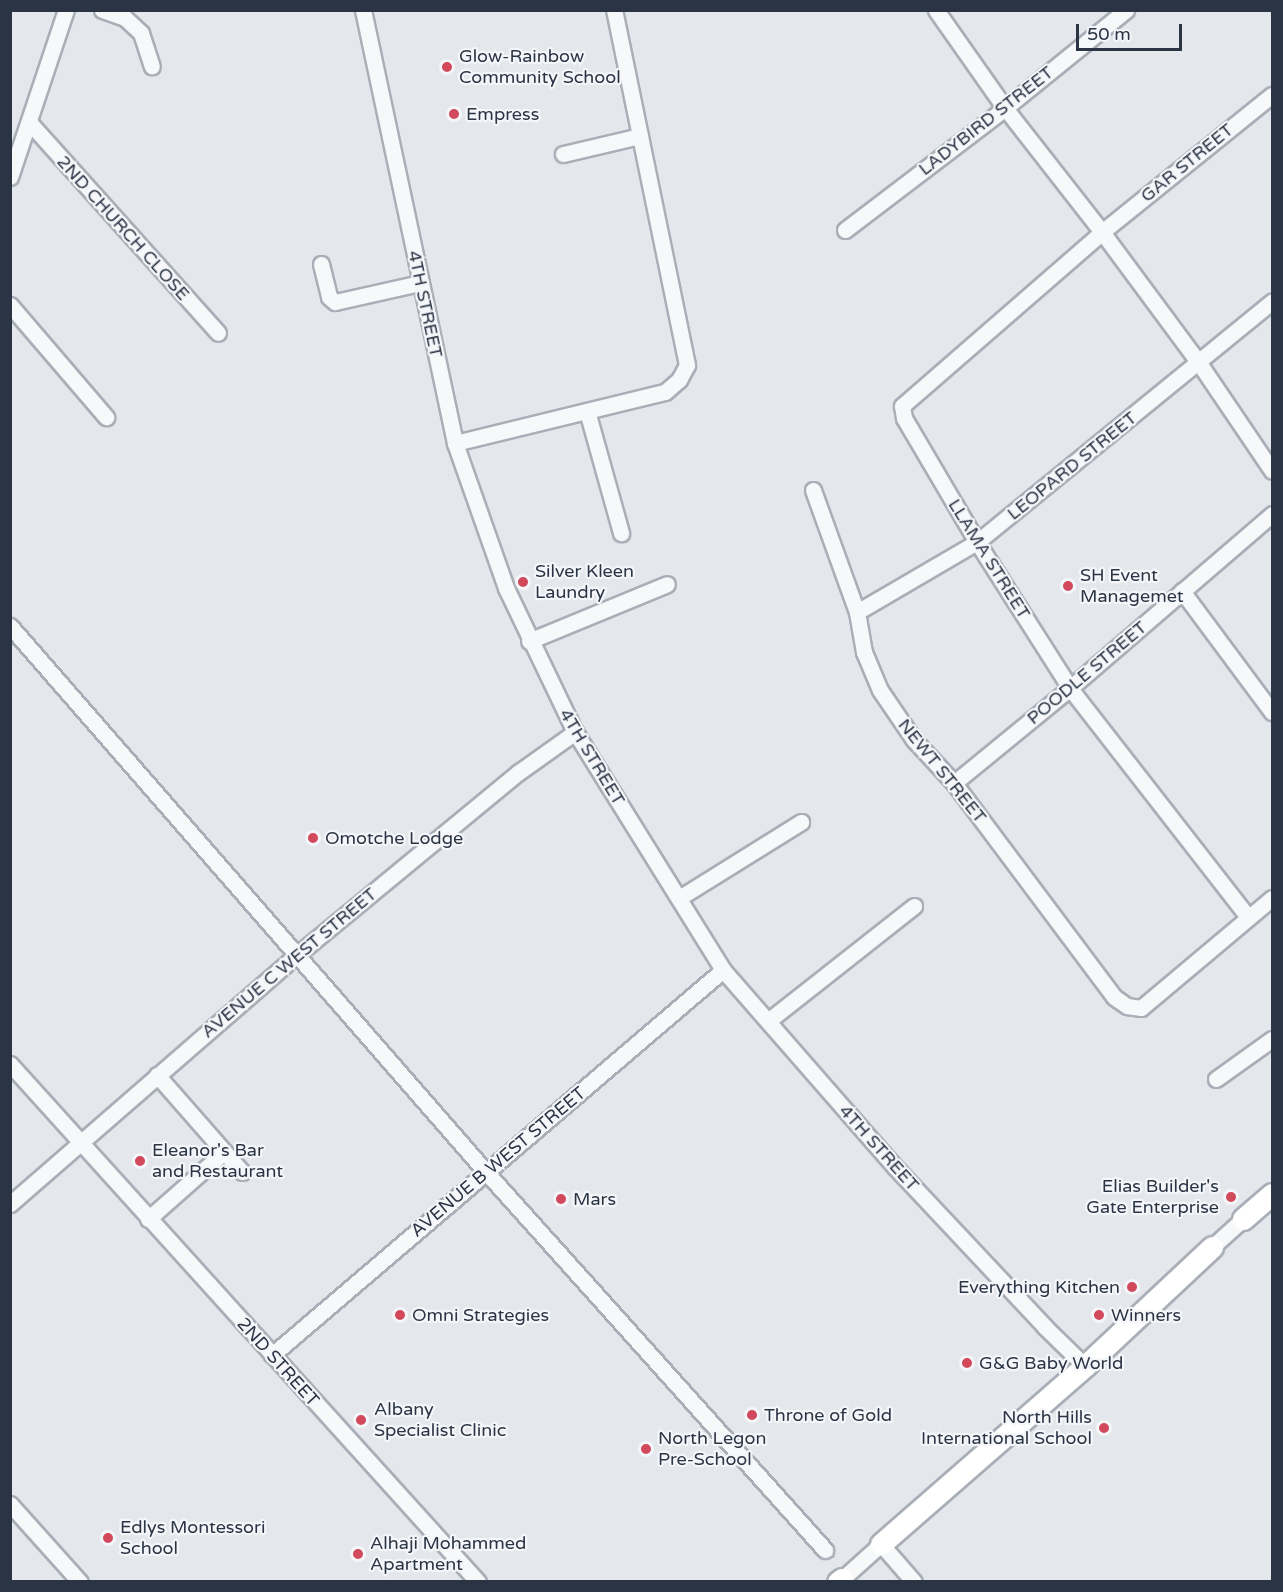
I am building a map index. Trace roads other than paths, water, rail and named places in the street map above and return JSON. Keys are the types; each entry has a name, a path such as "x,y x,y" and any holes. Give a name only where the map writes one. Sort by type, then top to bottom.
{"street":[{"path":"10,177 66,10"},
{"path":"102,10 134,24 141,33 152,66"},
{"name":"4TH STREET","path":"363,10 455,443 506,588 575,732 723,970 909,1183 1085,1366"},
{"path":"455,443 665,392 679,381 687,365 614,10"},
{"path":"936,10 1005,108 1102,232 1199,363 1272,471"},
{"name":"LADYBIRD STREET","path":"845,230 1005,108 1126,10"},
{"name":"GAR STREET","path":"1102,232 1272,94"},
{"name":"2ND CHURCH CLOSE","path":"29,123 218,333"},
{"path":"562,154 640,136"},
{"name":"LLAMA STREET","path":"1102,232 902,406 903,418 977,542 1070,688 1248,916"},
{"path":"321,264 329,297 335,302 420,283"},
{"name":"LEOPARD STREET","path":"857,612 977,542 1199,363 1272,301"},
{"path":"10,305 106,417"},
{"path":"588,411 621,533"},
{"name":"NEWT STREET","path":"813,490 857,612 864,652 880,690 914,740 954,783 1114,997 1126,1006 1141,1008 1248,916"},
{"name":"POODLE STREET","path":"954,783 1070,688 1272,514"},
{"path":"530,641 667,584"},
{"path":"1182,591 1272,712"},
{"path":"10,626 486,1172 825,1550"},
{"name":"AVENUE C WEST STREET","path":"10,1204 78,1142 298,954 519,772 575,732"},
{"path":"679,898 801,822"},
{"path":"1248,916 1272,898"},
{"path":"768,1022 914,906"},
{"name":"AVENUE B WEST STREET","path":"272,1355 723,970"},
{"path":"1216,1079 1272,1039"},
{"name":"2ND STREET","path":"10,1064 78,1142 478,1581"},
{"path":"157,1075 242,1172"},
{"path":"148,1219 224,1152"},
{"path":"840,1580 1085,1366 1272,1194"},
{"path":"10,1504 80,1581"},
{"path":"881,1544 914,1581"}],"place":[{"name":"Glow-Rainbow Community School","path":"447,67"},
{"name":"Empress","path":"454,114"},
{"name":"Silver Kleen Laundry","path":"523,582"},
{"name":"SH Event Managemet","path":"1068,586"},
{"name":"Omotche Lodge","path":"313,838"},
{"name":"Eleanor's Bar and Restaurant","path":"140,1161"},
{"name":"Elias Builder's Gate Enterprise","path":"1231,1197"},
{"name":"Mars","path":"561,1199"},
{"name":"Everything Kitchen","path":"1132,1287"},
{"name":"Omni Strategies","path":"400,1315"},
{"name":"Winners","path":"1099,1315"},
{"name":"G&G Baby World","path":"967,1363"},
{"name":"Throne of Gold","path":"752,1415"},
{"name":"Albany Specialist Clinic","path":"361,1420"},
{"name":"North Hills International School","path":"1104,1428"},
{"name":"North Legon Pre-School","path":"646,1449"},
{"name":"Edlys Montessori School","path":"108,1538"},
{"name":"Alhaji Mohammed Apartment","path":"358,1554"}]}
